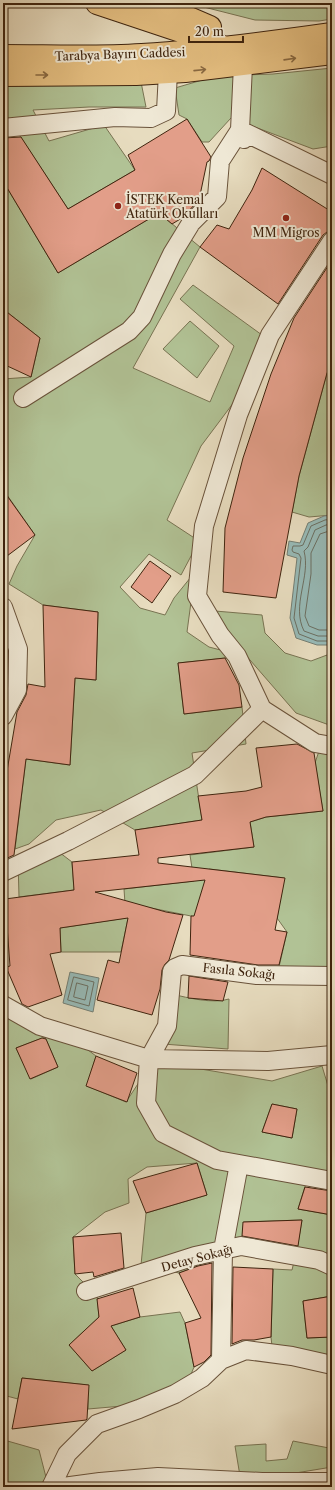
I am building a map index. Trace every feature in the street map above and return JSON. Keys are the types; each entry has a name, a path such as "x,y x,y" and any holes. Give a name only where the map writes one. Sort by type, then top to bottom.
{"main road":[{"path":"97,3 226,49"},
{"path":"154,3 198,21 248,58"},
{"path":"162,25 167,28 172,39 163,63"},
{"name":"Tarabya Bayırı Caddesi","path":"3,75 136,74 163,63 226,49 248,58 332,34"},
{"name":"Tarabya Bayırı Caddesi","path":"3,56 141,55 163,63 332,53"}],"street":[{"path":"23,398 129,331 142,317 172,254 191,223 217,197 220,161 242,135 248,58"},
{"path":"3,128 115,117 151,118 166,111 163,63"},
{"path":"242,135 332,174"},
{"path":"332,241 270,335 238,415 204,526 197,596 220,634 236,656 262,709 315,743 332,746"},
{"path":"3,607 18,649 17,690 3,716"},
{"path":"3,872 68,841 195,775 262,709"},
{"name":"Fasıla Sokağı","path":"149,1059 167,1026 172,971 175,968 182,965 257,975 332,976"},
{"path":"3,1005 40,1026 149,1059 268,1061 332,1055"},
{"path":"149,1059 146,1103 163,1133 217,1160 332,1181"},
{"path":"221,1360 223,1250 239,1164"},
{"name":"Detay Sokağı","path":"86,1291 195,1256 241,1246 319,1260 332,1266"},
{"path":"51,1487 67,1454 97,1424 175,1394 202,1378 221,1360 246,1350 292,1356 332,1365"},
{"path":"63,1487 158,1477 262,1482 332,1482"}],"green space":[{"path":"188,3 332,3 332,19 319,21 255,20"},
{"path":"332,68 332,146 313,149 231,118 209,142 202,142 187,119 179,115 175,88 216,76 273,74"},
{"path":"141,82 146,107 89,107 33,110 49,141 104,125 135,170 68,209 12,124 3,124 3,84"},
{"path":"3,181 58,273 159,213 200,247 133,368 210,402 234,346 180,299 193,285 262,335 246,386 201,446 167,520 199,541 181,575 149,554 120,587 140,608 165,615 174,598 195,572 187,632 209,647 232,653 236,657 178,663 184,714 242,707 246,744 192,753 202,820 135,830 101,810 56,820 29,844 15,849 26,759 70,765 75,678 96,680 98,612 43,605 9,584 17,566 35,535 7,495 3,498 3,379 31,377 40,338 7,312 3,312"},
{"path":"190,321 219,346 197,378 163,349"},
{"path":"332,365 332,515 309,517 292,512 299,476 327,373"},
{"path":"215,611 262,615 265,633 285,653 311,661 327,655 332,671 332,726 296,713 230,637"},
{"path":"322,742 332,763 332,972 279,967 287,932 277,918 284,878 209,869 196,917 131,904 121,952 61,952 60,928 126,918 124,889 194,881 190,855 254,847 250,822 266,817 323,811 315,763"},
{"path":"51,846 72,862 74,890 19,897 18,860"},
{"path":"172,994 208,1001 229,999 228,1049 163,1044"},
{"path":"3,1008 76,1041 96,1056 87,1086 126,1102 153,1061 272,1081 322,1066 332,1099 332,1177 307,1180 298,1209 332,1215 332,1296 303,1301 307,1338 332,1337 332,1357 273,1356 271,1337 273,1269 292,1270 302,1220 244,1222 242,1239 211,1261 179,1273 141,1265 146,1213 207,1195 197,1163 147,1167 128,1179 129,1203 105,1212 73,1237 75,1274 97,1296 99,1317 69,1345 92,1371 126,1350 111,1326 140,1317 180,1312 185,1323 194,1367 180,1401 88,1409 88,1385 22,1378 18,1399 3,1395","holes":["45,1037 58,1067 31,1079 16,1048","272,1104 297,1109 292,1138 262,1132"]},
{"path":"3,1431 4,1440 39,1450 48,1485 45,1487 3,1487"},
{"path":"332,1434 332,1467 241,1482 235,1446 266,1444 266,1461 287,1459 293,1441 329,1448"}],"water":[{"path":"332,515 332,645 317,645 296,638 290,618 297,558 287,555 289,541 300,543 308,523 324,516"},
{"path":"70,972 99,978 93,1012 63,1003"}],"building":[{"path":"187,119 211,157 207,162 199,200 182,218 172,224 159,213 58,273 3,181 3,138 21,137 68,209 135,170 128,155"},
{"path":"262,168 332,212 332,231 323,235 278,304 200,247 217,225 229,229 252,190"},
{"path":"332,260 332,365 327,373 299,476 276,598 223,592 225,528 243,458 271,374 294,318"},
{"path":"3,309 40,338 31,377 3,364"},
{"path":"3,490 35,535 3,559"},
{"path":"150,561 171,576 152,603 131,587"},
{"path":"43,605 98,612 96,680 75,678 70,765 26,759 14,855 3,860 3,770 7,771 17,712 26,695 28,684 45,687"},
{"path":"225,658 239,685 242,707 184,714 178,663"},
{"path":"297,744 314,753 323,811 266,817 250,822 254,847 158,858 158,863 285,878 275,930 287,932 279,965 258,965 190,955 191,916 194,916 205,880 95,892 166,912 183,915 169,960 162,970 160,989 152,1015 97,1000 108,960 119,963 128,918 60,928 61,952 50,954 62,995 28,1007 22,1004 6,967 10,966 5,899 74,890 72,862 139,855 135,830 202,820 198,796 246,791 262,787 256,748"},
{"path":"189,976 228,982 223,1001 188,998"},
{"path":"42,1038 46,1039 58,1067 30,1079 16,1048"},
{"path":"96,1056 137,1073 127,1102 86,1086"},
{"path":"272,1104 297,1109 292,1138 262,1132"},
{"path":"197,1163 207,1195 146,1213 133,1181"},
{"path":"305,1187 332,1191 332,1215 298,1209"},
{"path":"302,1220 298,1246 242,1236 243,1222"},
{"path":"121,1233 124,1268 94,1277 93,1272 75,1274 73,1237"},
{"path":"212,1263 211,1355 204,1362 194,1367 185,1323 201,1318 179,1273"},
{"path":"233,1267 273,1269 271,1337 254,1340 242,1340 232,1344"},
{"path":"133,1288 140,1317 111,1326 126,1350 92,1371 69,1345 99,1317 97,1299"},
{"path":"332,1296 332,1337 307,1338 303,1301"},
{"path":"22,1378 89,1385 87,1419 12,1429"}],"place":[{"name":"İSTEK Kemal Atatürk Okulları","path":"118,206"},
{"name":"MM Migros","path":"286,218"}]}
